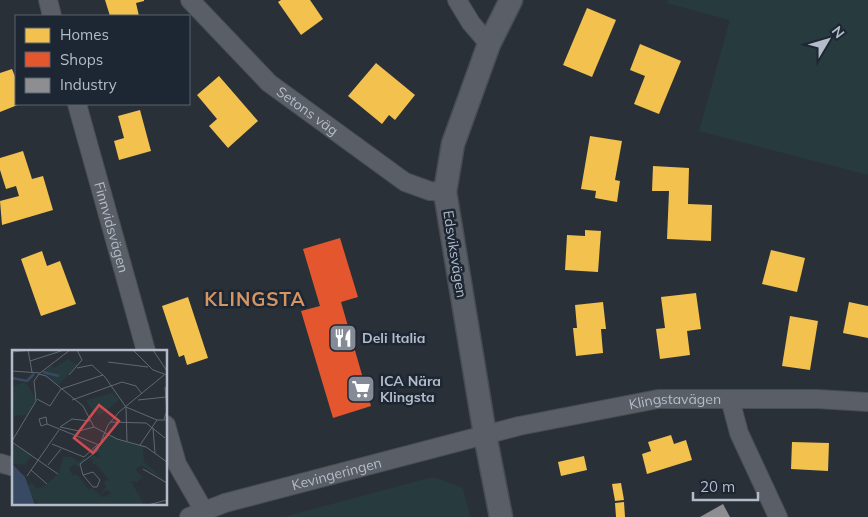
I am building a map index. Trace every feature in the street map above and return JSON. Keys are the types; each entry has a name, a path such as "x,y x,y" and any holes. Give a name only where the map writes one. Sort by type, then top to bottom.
{"street":[{"path":"48,0 52,15"},
{"name":"Setons väg","path":"190,0 269,83 405,182 430,191 445,192"},
{"path":"457,0 471,23 489,44"},
{"name":"Edsviksvägen","path":"501,517 485,435 445,192 453,144 489,44 511,0"},
{"name":"Finnvidsvägen","path":"77,105 146,350"},
{"name":"Klingstavägen","path":"485,435 658,399 817,399 868,402"},
{"path":"730,399 739,433 778,517"},
{"name":"Kevingeringen","path":"196,514 485,435"},
{"path":"168,438 172,465 196,514"}],"green space":[{"path":"668,0 868,0 868,175 699,131 730,20 666,3"},
{"path":"433,477 463,488 470,517 283,517"}],"building: Homes":[{"path":"105,0 144,0 136,3 139,15 110,15"},
{"path":"281,0 310,0 323,19 301,35 278,2"},
{"path":"587,8 616,20 592,77 563,65"},
{"path":"640,44 681,61 659,114 634,104 645,76 630,70"},
{"path":"376,63 415,95 395,120 389,115 382,124 348,96"},
{"path":"12,69 15,76 15,105 18,105 0,112 0,73"},
{"path":"219,76 258,121 228,148 209,126 217,119 197,95"},
{"path":"140,110 151,151 119,160 114,141 124,138 118,116"},
{"path":"590,136 622,141 615,180 620,181 617,202 595,198 596,191 581,189"},
{"path":"23,151 32,179 43,176 53,210 2,225 0,201 19,196 16,186 6,189 0,170 0,158"},
{"path":"653,166 689,168 688,204 712,205 711,241 667,239 669,191 652,191"},
{"path":"585,230 601,231 598,272 565,270 567,235 585,236"},
{"path":"771,250 805,258 797,292 762,284"},
{"path":"42,251 47,266 60,261 76,304 41,316 21,259"},
{"path":"696,293 701,329 687,331 690,355 660,359 656,329 665,328 661,297"},
{"path":"188,297 208,358 187,365 184,355 179,357 162,306"},
{"path":"603,302 606,329 601,329 603,353 576,356 573,328 577,328 575,305"},
{"path":"849,302 868,306 868,338 843,333"},
{"path":"790,316 818,321 810,370 782,366"},
{"path":"671,435 674,444 686,440 692,460 647,474 642,454 651,451 648,442"},
{"path":"792,442 829,443 828,471 791,469"},
{"path":"584,456 587,470 561,476 558,462"},
{"path":"621,483 624,500 615,501 612,484"},
{"path":"624,502 625,517 616,517 615,503"}],"building: Shops":[{"path":"340,238 358,297 341,302 371,406 333,418 301,311 320,306 303,249"}],"building: Industry":[{"path":"723,504 730,517 700,517"}],"place":[{"name":"Deli Italia","path":"343,338"},
{"name":"ICA Nära Klingsta","path":"361,389"}],"district":[{"name":"KLINGSTA","path":"255,299"}]}
